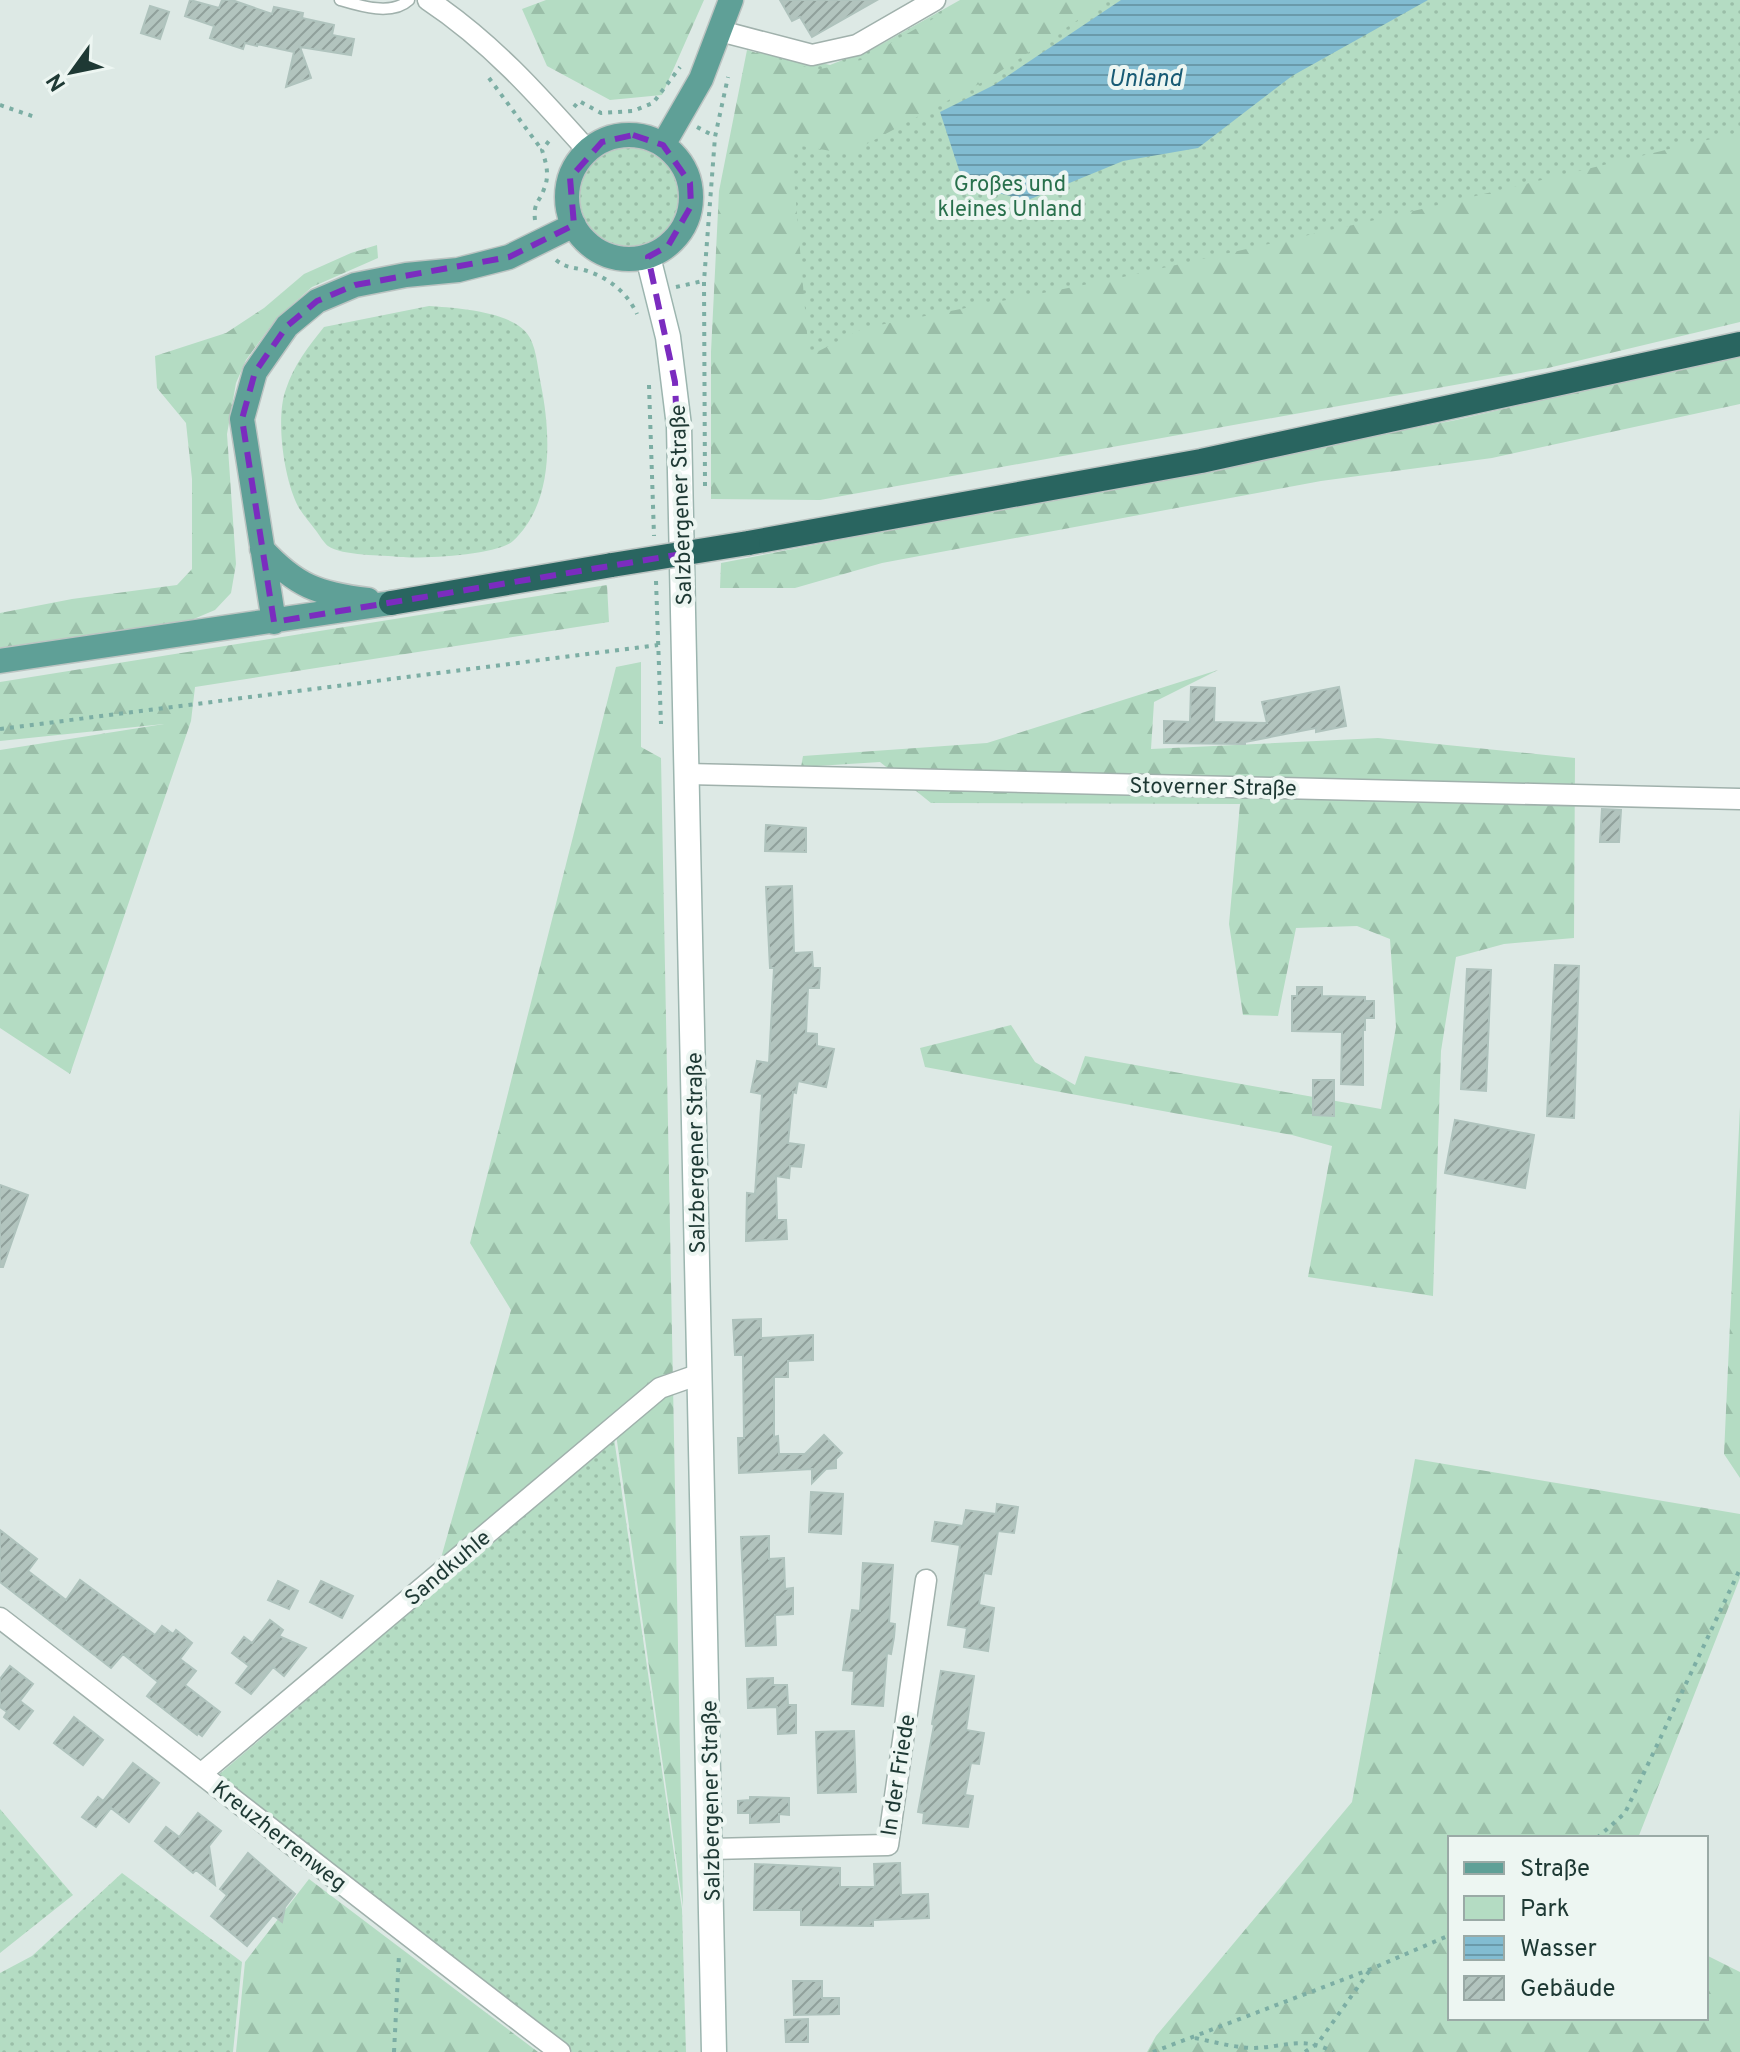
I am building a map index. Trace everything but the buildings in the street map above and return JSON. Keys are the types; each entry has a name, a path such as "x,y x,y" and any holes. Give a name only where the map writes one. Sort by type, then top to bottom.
{"highway":[{"path":"391,603 748,543 1201,461 1740,344"}],"main road":[{"path":"663,145 701,79 731,0"},
{"path":"633,135 663,145 680,162 690,183 691,206 683,229 668,246 648,257 630,260 613,258 597,251 584,240 569,210 570,178 578,163 588,151 602,142 633,135"},
{"path":"274,622 242,419 255,372 287,326 317,301 355,285 406,275 458,270 509,257 574,225"},
{"name":"Salzbergener Straße","path":"648,257 668,337 679,426 714,2052"},
{"path":"262,549 283,571 299,582 342,597 391,603"},
{"path":"0,661 391,603"}],"street":[{"path":"428,0 463,23 508,62 588,151"},
{"path":"720,31 812,55 857,45 935,0"},
{"name":"Stoverner Straße","path":"687,774 1740,799"},
{"name":"Sandkuhle","path":"202,1773 660,1388 700,1374"},
{"name":"In der Friede","path":"711,1849 888,1845 926,1580"},
{"name":"Kreuzherrenweg","path":"0,1618 560,2052"}],"lane":[{"path":"340,0 387,9 409,0"}],"path":[{"path":"542,150 579,101 601,113 633,111 653,103 681,66"},
{"path":"486,76 542,150 548,171 544,190 534,207 534,219 556,261 568,269 581,269 604,277 622,291 636,310 640,325"},
{"path":"0,105 35,117"},
{"path":"649,384 654,538"},
{"path":"655,568 661,731"},
{"path":"0,729 658,645"},
{"path":"1599,1836 1625,1813 1740,1569"},
{"path":"394,2052 400,1931"},
{"path":"1153,2052 1371,1969 1448,1936"},
{"path":"1305,2052 1318,2043 1371,1969"},
{"path":"1193,2037 1228,2046 1255,2048 1285,2043 1318,2043 1333,2052"}],"highlighted area":[{"path":"633,135 663,145 690,183 691,206 668,246 648,257 675,382 682,554 274,622 242,419 255,372 287,326 317,301 355,285 509,257 574,225 570,178 602,142"}],"green space":[{"path":"546,0 704,0 662,95 610,100 547,66 522,9"},
{"name":"Großes und kleines Unland","path":"960,0 1740,0 1740,221 723,388 751,67 758,48 830,65 880,45"},
{"path":"966,0 1108,0 990,78 848,154 791,144 809,356 864,328 1114,279 1740,132 1740,322 1548,368 820,500 711,499 711,352 719,191 747,50 816,70 861,60"},
{"path":"629,148 656,156 670,170 678,197 670,224 656,238 629,246 602,238 588,224 580,197 588,170 602,156"},
{"path":"377,245 378,258 312,287 276,319 246,360 236,383 227,434 236,564 231,593 215,610 189,621 0,650 0,613 72,599 177,585 192,569 192,479 186,423 157,388 155,356 226,333 264,308 304,274"},
{"path":"429,306 499,317 523,329 530,338 537,361 547,425 546,468 536,508 513,541 492,550 441,557 411,557 334,549 325,543 301,511 289,482 281,416 289,380 324,327"},
{"path":"1740,354 1740,404 1492,458 1321,481 882,563 795,588 720,588 721,563 1456,420"},
{"path":"607,585 609,622 195,687 191,721 70,1074 0,1028 0,750 164,724 0,741 0,682"},
{"path":"641,662 641,747 661,758 683,1907 614,1420 439,1565 511,1310 470,1243 616,667"},
{"path":"1218,670 1154,702 1151,749 1378,738 1575,758 1574,938 1504,944 1456,957 1441,1051 1433,1296 1308,1277 1332,1146 1292,1135 925,1067 920,1048 1011,1025 1035,1062 1075,1085 1085,1056 1381,1109 1396,1027 1390,939 1357,926 1296,928 1278,1016 1243,1015 1229,924 1240,804 931,803 880,762 801,767 803,756 987,743"},
{"path":"1740,1107 1740,1478 1724,1454"},
{"path":"614,1438 682,1909 686,2052 572,2052 216,1777"},
{"path":"1415,1459 1740,1514 1740,1578 1639,1836 1448,1836 1448,2020 1708,2020 1708,1956 1740,1972 1740,2052 1147,2052 1156,2036 1352,1802"},
{"path":"0,1809 73,1895 0,1953"},
{"path":"122,1873 242,1962 233,2052 0,2052 0,1973 32,1956"},
{"path":"309,1879 538,2052 236,2052 245,1962"}],"water":[{"name":"Unland","path":"1121,0 1428,0 1292,76 1198,148 1123,161 1028,200 964,185 940,112 994,85"}]}
